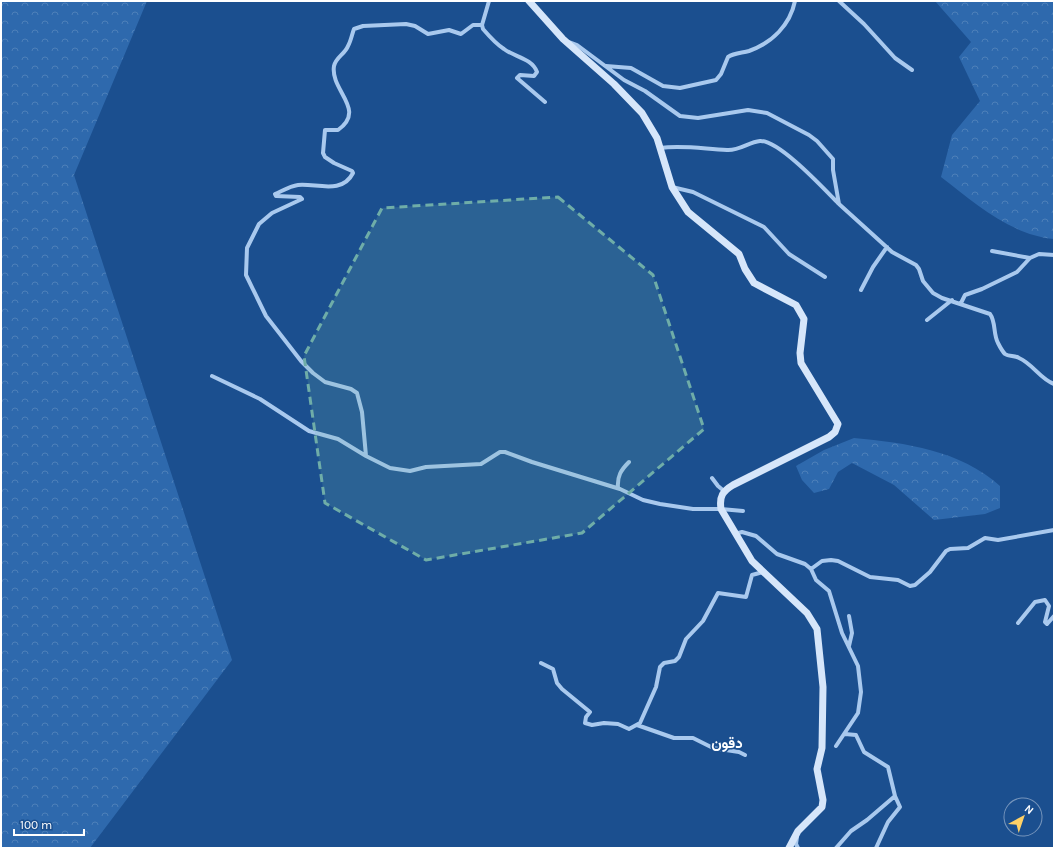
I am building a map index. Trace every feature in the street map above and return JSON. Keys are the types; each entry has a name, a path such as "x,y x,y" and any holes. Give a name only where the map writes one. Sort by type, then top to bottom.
{"main road":[{"path":"529,1 563,39 637,106 653,130 660,148 666,174 672,187 688,212 739,254 744,269 754,283 796,306 800,310 804,319 800,353 801,363 838,424 835,432 829,437 733,484 724,491 720,499 721,509 752,561 762,572 807,612 817,629 820,645 823,687 822,748 817,769 823,800 822,806 817,813 805,822 798,831 789,848"}],"street":[{"path":"489,1 482,25 484,30 504,50 527,61 536,69 537,72 534,76 520,75 517,78 545,102"},
{"path":"606,66 631,68 669,87 680,88 711,82 716,80 721,74 728,57 761,46 773,38 787,23 795,1"},
{"path":"839,1 864,24 895,58 912,70"},
{"path":"366,456 359,396 352,389 325,382 319,378 286,344 266,316 248,279 246,271 246,248 253,232 265,217 302,199 300,197 276,196 275,194 300,185 330,187 342,183 352,175 352,171 327,159 323,153 325,130 338,130 344,125 349,115 348,103 336,82 334,72 336,61 348,47 354,29 364,26 406,24 415,26 428,34 449,30 461,34 473,25 482,25"},
{"path":"563,39 577,45 680,116 698,118 736,112 758,111 777,118 809,135 817,141 833,159 833,170 839,204"},
{"path":"660,148 697,146 731,150 758,141 774,145 793,159 839,204 887,247 916,265 923,281 933,293 990,314 993,318 994,331 1004,353 1008,356 1019,357 1040,376 1054,384"},
{"path":"672,187 693,192 764,227 789,254 825,277"},
{"path":"861,290 873,267 887,247"},
{"path":"992,251 1030,258"},
{"path":"961,303 965,295 982,289 1018,272 1030,258 1038,254 1054,255"},
{"path":"928,320 939,313 952,300"},
{"path":"212,376 260,400 309,431 338,439 366,456 390,468 410,471 426,467 481,464 500,452 505,452 532,462 618,488 643,500 693,509 721,509 743,512"},
{"path":"618,488 618,480 621,470 629,462"},
{"path":"712,478 724,491"},
{"path":"811,569 822,561 831,560 870,577 898,580 910,586 915,585 930,572 950,548 968,548 985,538 998,540 1054,530"},
{"path":"735,534 742,532 756,536 777,554 798,561 811,569 816,580 829,591 842,634 858,666 861,700 858,713 836,746"},
{"path":"541,663 553,669 557,683 562,689 590,712 586,717 585,723 592,726 604,723 618,724 629,729 637,725 643,717 648,702 656,687 660,666 664,663 675,661 679,657 686,639 703,621 718,593 746,598 752,575 762,572"},
{"path":"1018,623 1035,602 1045,600 1049,606 1045,622 1047,624 1054,616"},
{"path":"849,616 852,633 849,646"},
{"path":"637,725 674,738 693,738 714,748 739,752 745,755"},
{"path":"845,734 856,735 864,752 888,767 895,796 900,807 888,822 876,848"},
{"path":"836,848 850,831 895,796"},
{"path":"798,831 796,844 798,848"}],"highlighted area":[{"path":"558,197 653,275 704,429 582,533 426,560 325,503 304,356 382,208"}],"green space":[{"path":"1,1 147,1 74,175 232,660 90,848 1,848"},
{"path":"935,1 1054,1 1054,239 1038,236 1008,224 980,207 941,177 952,135 980,101 959,57 971,42"},
{"path":"854,438 932,450 968,464 1000,486 1000,508 985,514 934,520 894,485 852,463 838,472 829,489 814,493 802,480 796,466 824,450"}],"district":[{"name":"دقون","path":"727,743"}]}
